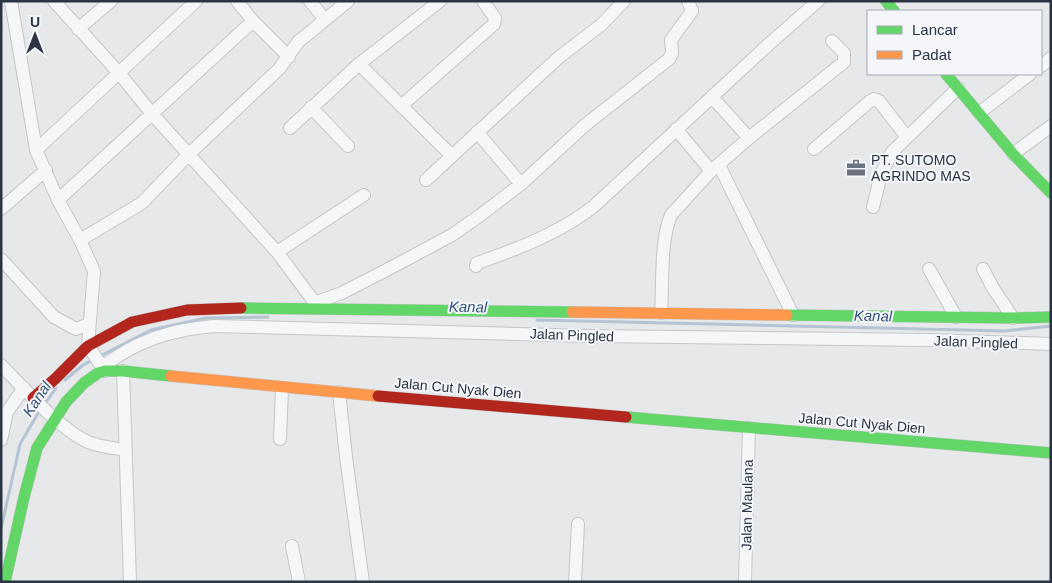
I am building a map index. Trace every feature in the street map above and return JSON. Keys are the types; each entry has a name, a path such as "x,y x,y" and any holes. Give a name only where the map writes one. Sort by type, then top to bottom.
{"street":[{"path":"5,582 37,448 52,416 102,367 89,347 89,324 94,271 80,240 58,200 36,150 11,1"},
{"path":"54,1 119,73 153,115 277,252 316,306"},
{"path":"78,29 111,1"},
{"path":"36,150 196,1"},
{"path":"237,1 253,21 288,57"},
{"path":"310,1 326,20"},
{"path":"80,240 142,203 189,154 268,80 298,42 348,1"},
{"path":"290,128 358,64 440,1"},
{"path":"401,106 494,24 495,18 483,1"},
{"path":"426,180 558,58 601,25 624,1"},
{"path":"316,306 452,235 521,184 584,126 669,59 672,53 671,40 692,11 688,1"},
{"path":"476,266 477,263 533,241 577,219 614,189 768,44 818,1"},
{"path":"58,200 153,115 253,21"},
{"path":"661,313 667,223 671,215 715,168 749,138 844,62 844,53 832,41"},
{"path":"358,64 452,156"},
{"path":"947,75 1013,154 1051,193"},
{"path":"979,113 1029,75"},
{"path":"873,207 881,174 892,152 906,136 958,88"},
{"path":"712,97 749,138"},
{"path":"814,149 874,99 878,101 906,136"},
{"path":"311,107 348,146"},
{"path":"1013,154 1051,126"},
{"path":"676,129 715,168 793,315"},
{"path":"477,132 521,184"},
{"path":"1,209 46,170"},
{"path":"277,252 364,195"},
{"path":"1,259 54,317 76,329 89,324"},
{"path":"928,269 956,318"},
{"path":"983,269 1013,318"},
{"path":"1,440 7,412 32,397 55,379 89,347 132,322 187,310 316,306 956,318 1051,317"},
{"name":"Jalan Pingled","path":"102,367 119,354 155,337 174,331 214,326 590,336 928,340 1051,344"},
{"path":"1,366 52,416 70,430 90,443 126,450"},
{"name":"Jalan Cut Nyak Dien","path":"102,367 122,371 282,388 1051,453"},
{"path":"122,371 130,582"},
{"path":"280,439 282,388"},
{"path":"339,392 363,582"},
{"name":"Jalan Maulana","path":"745,582 749,428"},
{"path":"575,582 578,524"},
{"path":"292,546 299,582"}],"waterway":[{"name":"Kanal","path":"100,356 151,330 206,318 268,317"},
{"name":"Kanal","path":"537,320 1005,331 1051,326"},
{"name":"Kanal","path":"65,380 83,365 94,359"},
{"name":"Kanal","path":"44,405 56,388"},
{"name":"Kanal","path":"1,529 20,444 40,410"}],"traffic: fast":[{"path":"886,1 893,10"},
{"path":"947,75 1013,154 1051,193"},
{"path":"241,308 572,312"},
{"path":"787,315 1051,317"},
{"path":"5,582 37,448 66,402 84,383 98,373 105,371 171,376"},
{"path":"626,417 1051,453"}],"traffic: slow":[{"path":"572,312 787,315"},
{"path":"171,376 378,396"}],"traffic: jam":[{"path":"33,398 88,346 132,322 187,310 241,308"},
{"path":"378,396 626,417"}],"place":[{"name":"PT. SUTOMO AGRINDO MAS","path":"856,168"}]}
